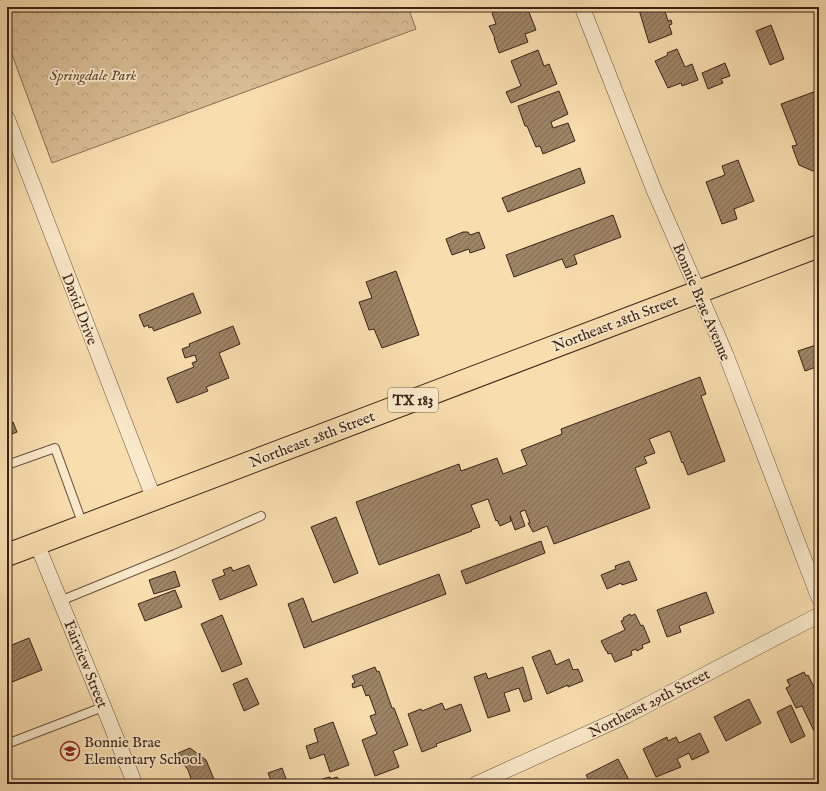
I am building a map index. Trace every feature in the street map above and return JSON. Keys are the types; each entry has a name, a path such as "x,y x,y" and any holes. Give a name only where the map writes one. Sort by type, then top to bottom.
{"main road":[{"name":"Northeast 28th Street","path":"7,555 819,246"}],"street":[{"name":"Bonnie Brae Avenue","path":"582,7 654,190 726,355 819,598"},
{"name":"David Drive","path":"7,118 154,499"},
{"name":"Fairview Street","path":"37,544 135,784"},
{"name":"Northeast 29th Street","path":"476,784 626,716 819,615"}],"lane":[{"path":"7,465 55,448 83,526"},
{"path":"60,601 175,554 261,516"},
{"path":"7,741 12,742 103,706"}],"green space":[{"name":"Springdale Park","path":"7,7 408,7 416,29 52,163 7,41"}],"building":[{"path":"527,7 536,30 525,34 528,42 499,53 495,38 489,26 496,24 492,13 497,11 496,8"},
{"path":"646,7 673,7 665,11 668,21 671,20 672,24 669,25 672,34 649,43 639,10"},
{"path":"771,25 784,59 770,65 756,31"},
{"path":"677,49 685,67 692,64 698,80 682,86 681,83 668,88 655,61 668,55 667,53"},
{"path":"538,50 544,66 549,64 557,84 511,103 506,92 521,86 511,61"},
{"path":"725,63 730,76 721,79 723,83 708,89 702,73"},
{"path":"819,90 819,169 813,171 799,165 792,146 797,145 781,104"},
{"path":"559,91 568,114 551,122 553,128 568,123 575,141 543,154 540,146 536,147 527,126 525,126 518,106"},
{"path":"738,160 754,201 734,209 737,219 722,224 706,182 725,175 722,166"},
{"path":"580,168 585,183 508,212 502,198"},
{"path":"613,215 621,237 574,255 577,264 566,268 562,259 514,277 506,255"},
{"path":"463,232 468,232 470,235 479,232 485,248 470,253 469,249 452,255 446,239"},
{"path":"396,271 419,335 382,348 374,329 369,330 359,302 372,298 366,282"},
{"path":"193,293 201,313 154,331 152,327 149,328 148,325 144,327 139,315"},
{"path":"233,326 240,344 219,353 229,378 206,387 208,391 177,403 167,378 194,367 192,363 197,361 195,355 185,358 182,349 190,346 189,344"},
{"path":"819,344 819,366 805,371 798,351"},
{"path":"700,377 706,394 701,396 725,461 688,475 670,431 649,439 655,453 644,457 647,463 635,468 650,508 554,544 547,526 533,532 528,523 530,523 525,510 520,512 525,526 515,530 510,516 511,521 500,526 497,520 496,521 488,499 471,505 480,527 379,565 356,502 459,464 461,471 497,458 503,474 527,465 521,450 562,434 561,429"},
{"path":"7,420 8,424 13,422 17,432 7,436"},
{"path":"336,517 358,573 334,583 311,527"},
{"path":"541,541 545,553 466,584 461,571"},
{"path":"629,561 637,580 622,585 621,583 607,589 601,575 616,569 615,566"},
{"path":"249,565 257,585 220,600 212,580 225,575 223,570 231,567 233,571"},
{"path":"175,571 180,586 154,594 149,580"},
{"path":"439,574 446,594 304,648 288,604 303,598 312,622"},
{"path":"175,590 182,607 145,621 138,604"},
{"path":"706,592 714,613 679,626 681,632 667,637 657,610"},
{"path":"630,614 631,616 635,614 641,626 643,625 650,642 642,645 643,648 637,651 636,649 631,651 632,655 615,662 611,653 608,654 601,641 625,630 621,621"},
{"path":"222,615 242,664 222,672 201,624"},
{"path":"29,638 42,670 7,684 7,647"},
{"path":"550,650 556,665 569,659 573,670 578,669 583,681 568,687 568,685 547,694 532,657"},
{"path":"375,667 377,672 379,671 392,708 394,708 408,745 393,751 399,767 375,776 362,740 377,734 370,716 376,714 369,695 366,696 362,685 353,688 352,684 355,682 352,676"},
{"path":"523,667 532,699 524,702 519,688 504,693 510,711 488,718 474,677 486,673 488,679"},
{"path":"804,672 806,676 808,675 819,697 817,698 819,703 819,731 815,733 802,706 796,708 786,688 790,686 787,680"},
{"path":"247,678 259,704 244,711 233,684"},
{"path":"749,699 761,723 726,741 714,717"},
{"path":"442,703 445,710 461,704 471,731 436,744 437,746 422,752 408,714 421,709 422,711"},
{"path":"791,705 805,736 791,743 777,712"},
{"path":"333,722 349,765 330,772 324,754 310,759 306,746 318,742 314,729"},
{"path":"700,733 709,752 692,760 689,753 677,759 681,767 656,777 643,749 667,737 668,741 676,737 679,743"},
{"path":"190,748 206,760 216,784 193,784 188,770 176,754"},
{"path":"618,759 630,782 627,784 591,784 586,775"},
{"path":"282,768 288,784 270,784 272,783 268,773"},
{"path":"330,777 331,779 337,777 342,784 317,784 323,782 322,779"}],"place":[{"name":"Bonnie Brae Elementary School","path":"70,751"}]}
